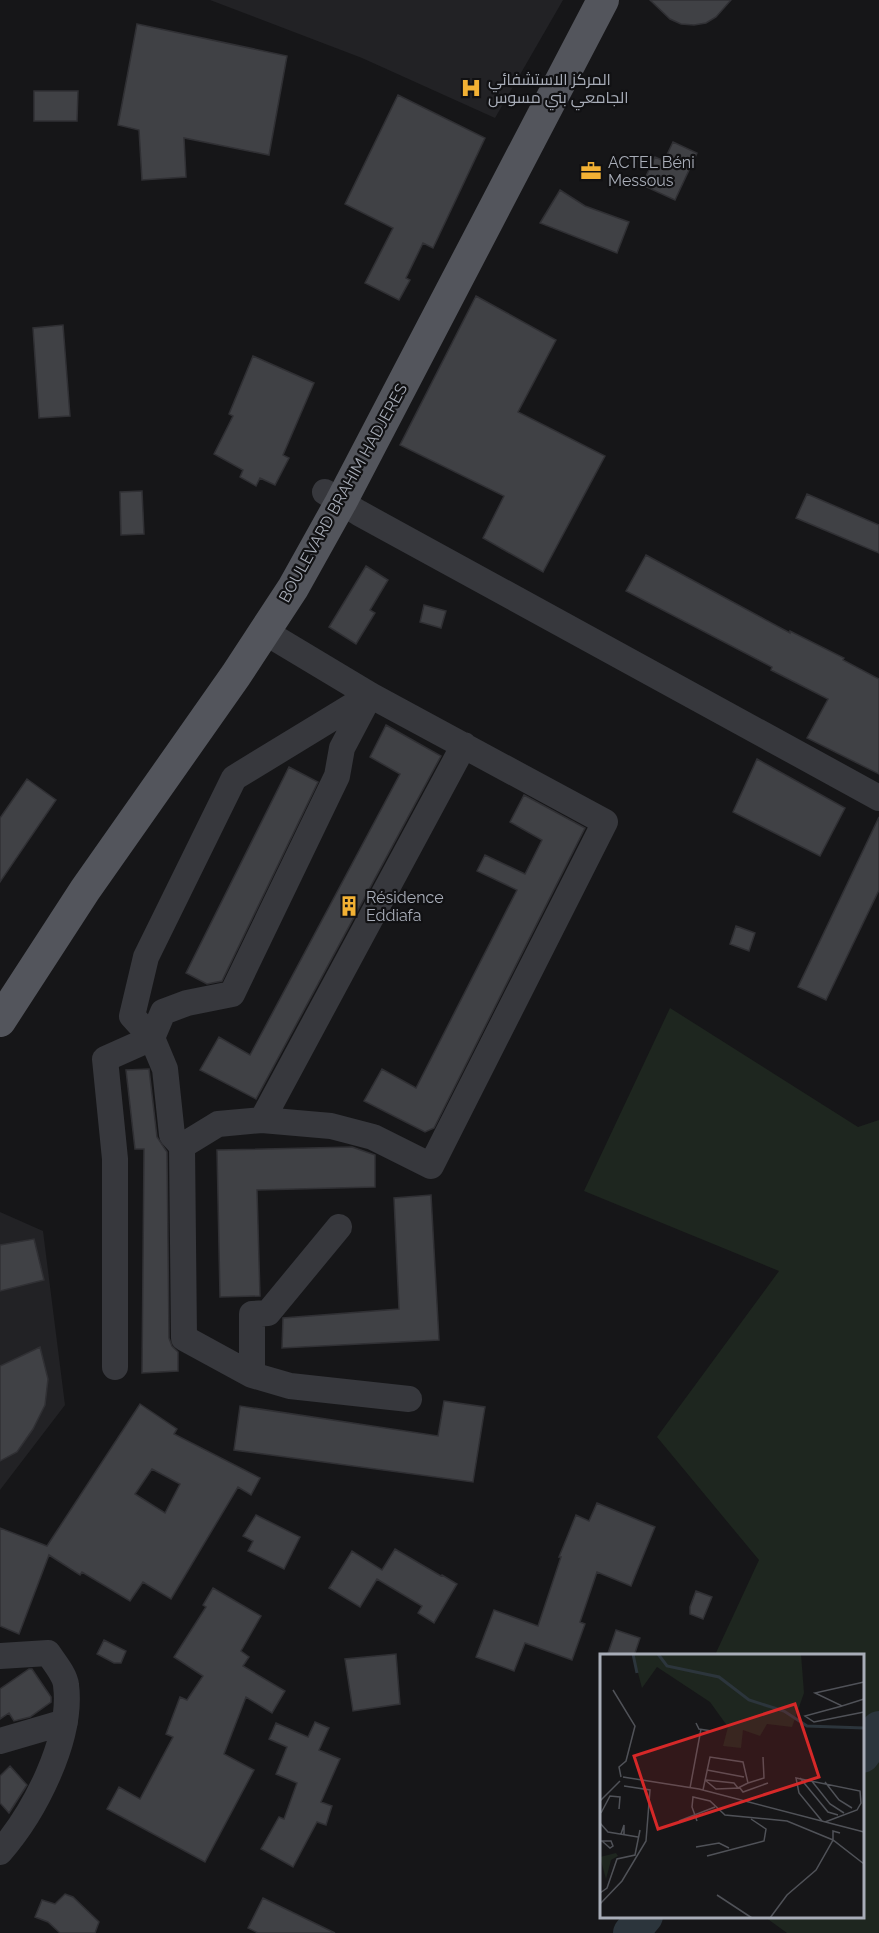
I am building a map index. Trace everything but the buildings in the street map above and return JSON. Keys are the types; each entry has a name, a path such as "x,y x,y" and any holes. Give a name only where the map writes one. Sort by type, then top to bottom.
{"main road":[{"path":"0,985 72,875 249,624 302,537 333,497 581,0"},
{"name":"BOULEVARD BRAHIM HADJERES","path":"0,1021 85,890 265,632 319,543 333,497 603,0"}],"street":[{"path":"333,497 879,798"},
{"path":"182,1146 218,1124 262,1120 331,1126 373,1137 431,1166 605,822 370,694 265,632"},
{"path":"370,694 234,778 146,957 132,1016 152,1038 165,1069 172,1135 182,1146 184,1338 252,1375 291,1386 409,1399"},
{"path":"115,1367 115,1159 105,1059 152,1038 163,1012 187,1003 232,994 338,776 342,748 370,694"},
{"path":"262,1120 464,745"},
{"path":"252,1375 252,1314 268,1313 339,1227"},
{"path":"0,1656 48,1653 66,1683 65,1722 37,1801 6,1842"},
{"path":"0,1741 65,1722"}],"shaded area":[{"name":"المركز الاستشفائي الجامعي بني مسوس","path":"210,0 563,0 495,118 362,58"},
{"path":"670,1008 858,1127 879,1120 879,1933 787,1933 766,1918 864,1918 864,1654 715,1654 759,1560 657,1437 779,1271 584,1191"},
{"path":"0,1212 43,1231 65,1405 0,1490"}],"waterway":[{"path":"864,1752 879,1729"},
{"path":"631,1933 643,1918"}],"place":[{"name":"المركز الاستشفائي الجامعي بني مسوس","path":"471,88"},
{"name":"ACTEL Béni Messous","path":"591,171"},
{"name":"Résidence Eddiafa","path":"349,906"}]}
